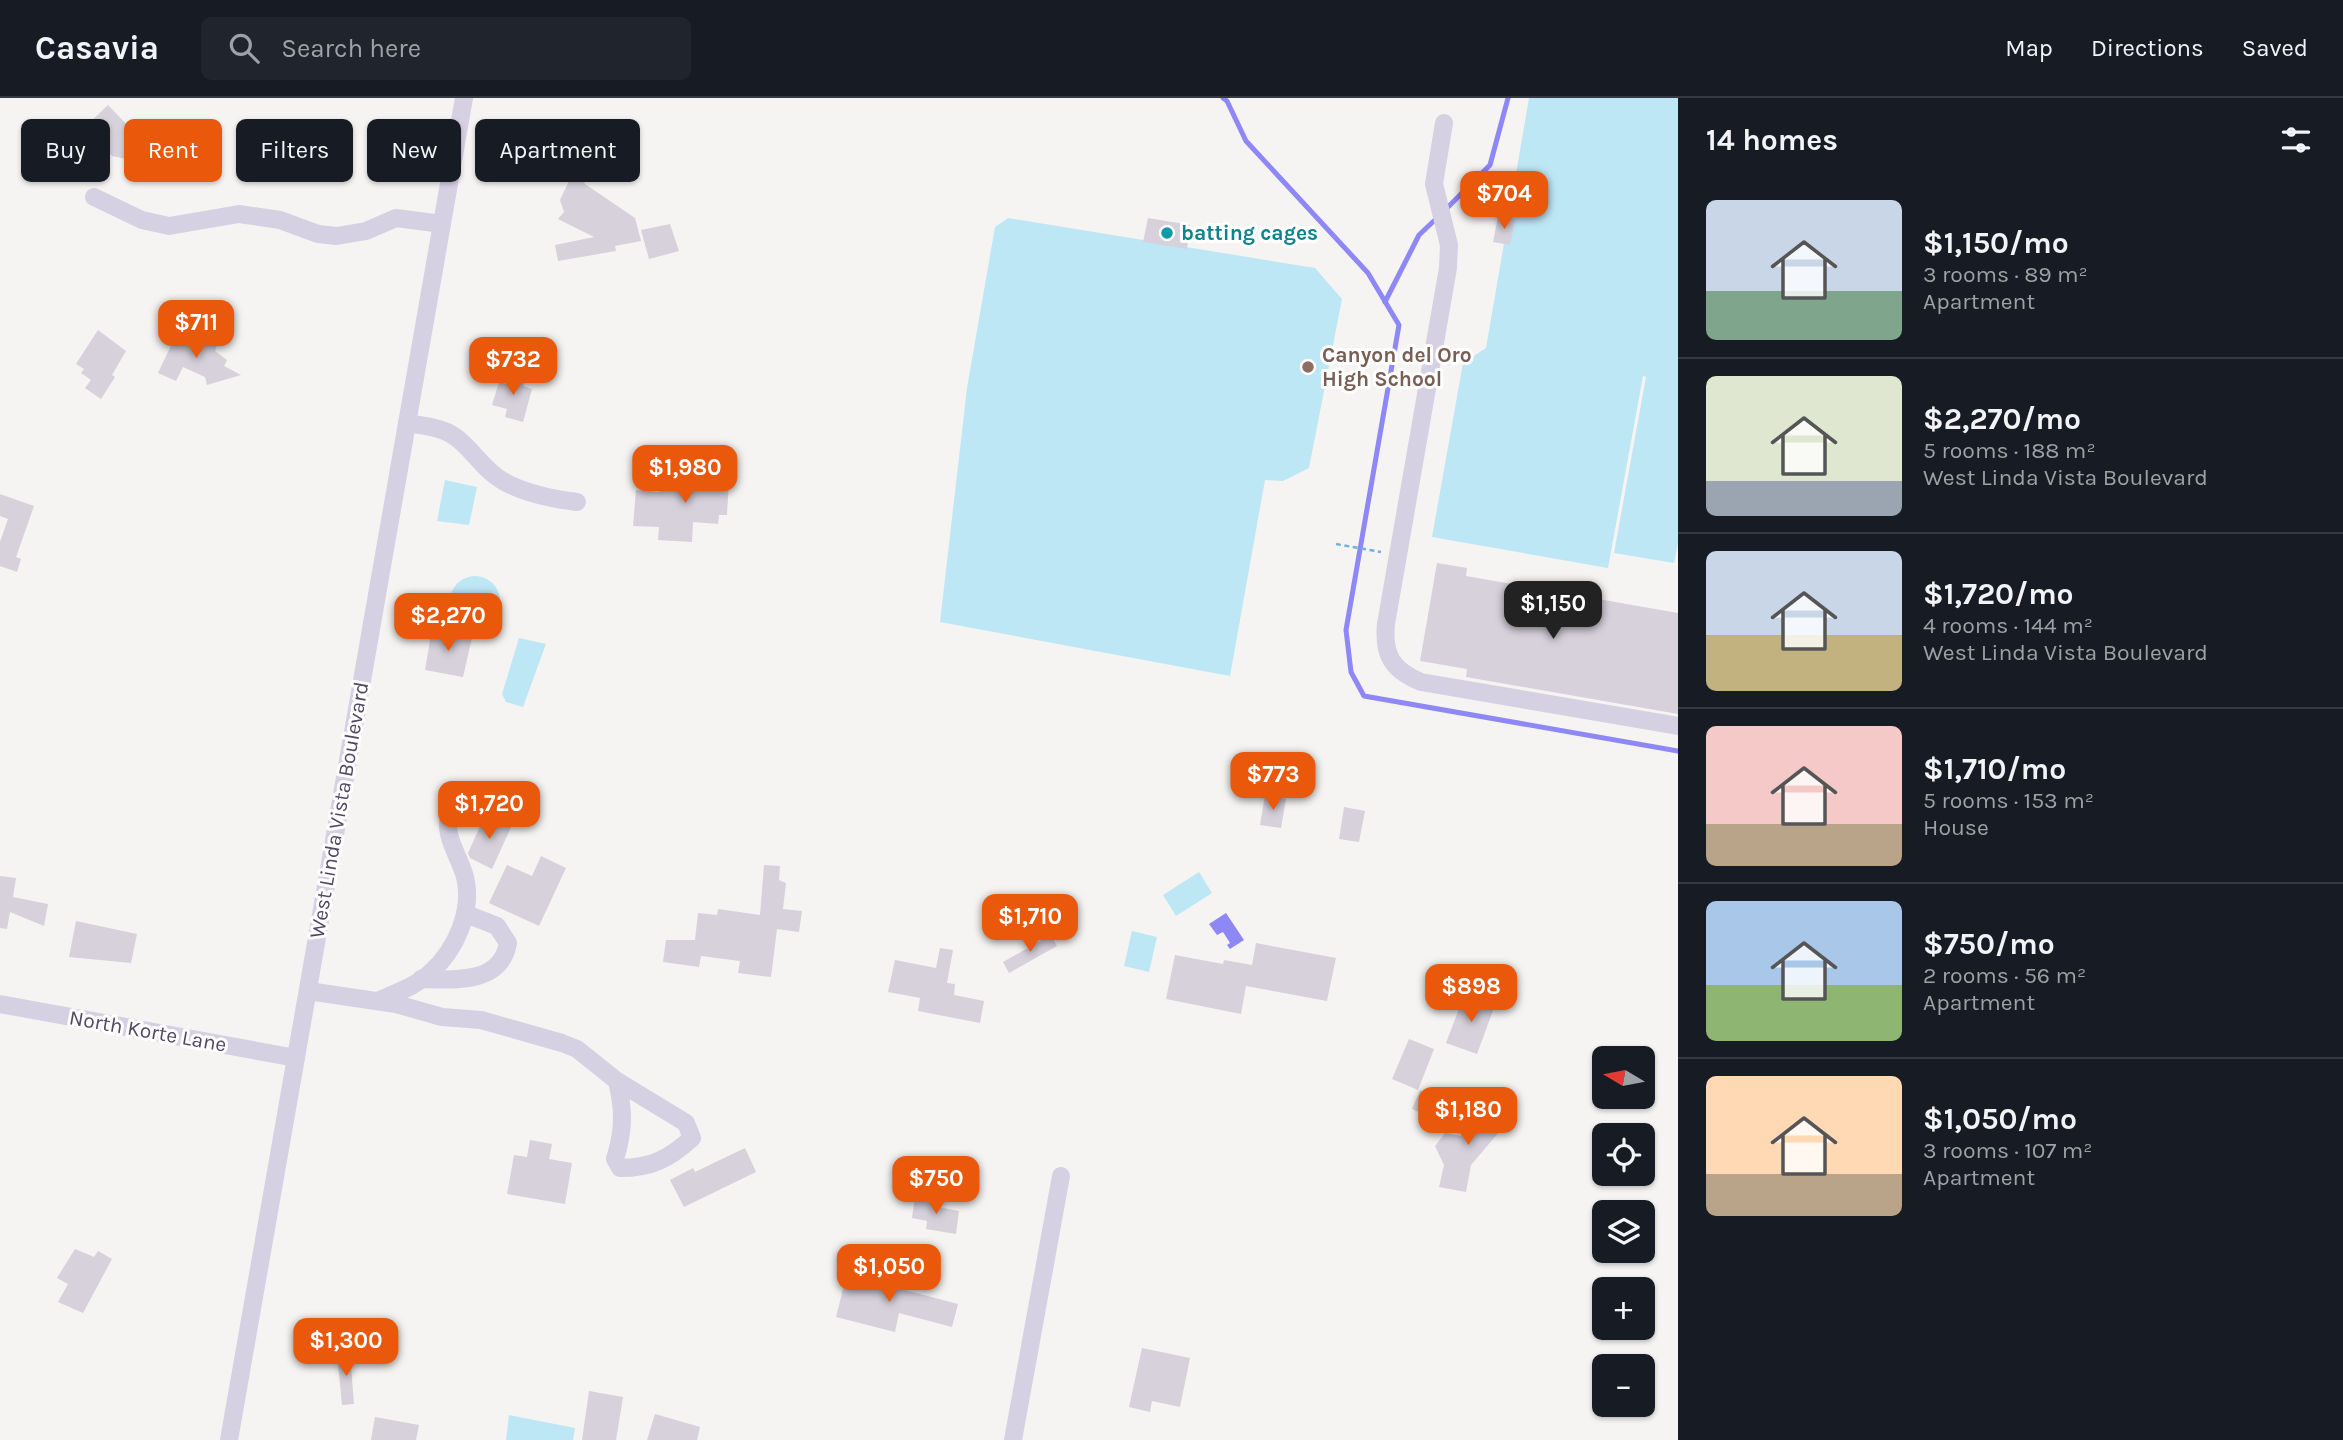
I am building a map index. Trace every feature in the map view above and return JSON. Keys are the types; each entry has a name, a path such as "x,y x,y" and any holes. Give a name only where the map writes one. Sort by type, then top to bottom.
{"street":[{"name":"West Linda Vista Boulevard","path":"229,1440 464,98"},
{"path":"1444,123 1434,184 1449,245 1448,268 1386,624 1384,642 1387,657 1406,676 1421,682 1678,726"},
{"path":"94,197 142,220 169,226 240,214 280,219 318,234 337,236 366,231 396,218 442,224"},
{"path":"407,423 438,429 456,437 484,467 504,482 554,499 577,502"},
{"path":"378,1002 430,973 463,925 468,902 464,875 452,849 446,822 450,811"},
{"path":"421,979 478,976 495,970 505,957 508,943 497,926 466,914"},
{"path":"308,992 378,1002 431,1015 481,1020 562,1043 577,1049 617,1081 686,1123 692,1138 672,1157 645,1168 620,1168 615,1159 623,1133 624,1113 617,1081"},
{"name":"North Korte Lane","path":"0,1004 296,1058"},
{"path":"1013,1440 1061,1176"}],"path":[{"path":"1336,544 1385,553"}],"shaded area":[{"path":"1529,98 1678,98 1678,543 1674,563 1614,553 1646,377 1643,376 1608,568 1432,537 1463,363 1486,348"},
{"path":"1008,218 1315,268 1342,299 1309,468 1283,481 1265,480 1230,676 940,622 967,388 995,227"},
{"path":"445,480 477,487 469,525 437,521"},
{"path":"475,576 493,583 500,601 493,619 475,626 457,619 450,601 457,583"},
{"path":"519,638 546,644 523,707 506,702 502,694"},
{"path":"1199,872 1212,893 1176,916 1163,895"},
{"path":"1226,913 1244,940 1230,949 1227,945 1230,943 1223,932 1217,935 1209,924"},
{"path":"1132,931 1157,937 1149,972 1124,966"},
{"path":"509,1415 575,1428 573,1440 506,1440"}],"building":[{"path":"108,105 124,122 124,159 110,154 110,119 93,119"},
{"path":"569,182 584,182 635,218 641,241 615,246 616,251 558,261 555,245 594,237 558,219 564,212 560,200"},
{"path":"1498,217 1515,220 1510,245 1493,242"},
{"name":"batting cages","path":"1148,218 1190,225 1187,249 1143,242"},
{"path":"670,224 679,251 649,259 641,230"},
{"path":"98,330 126,351 112,375 115,377 101,399 85,388 91,380 81,373 84,369 76,364"},
{"path":"178,331 197,341 199,336 217,345 215,351 227,360 224,366 241,375 207,385 205,377 183,367 176,381 158,373"},
{"path":"510,371 526,375 523,386 532,389 523,422 505,417 507,409 492,405 499,382 506,384"},
{"path":"714,452 728,452 726,465 730,464 727,515 719,515 718,524 693,522 692,542 658,540 659,527 633,526 636,490 659,492 661,486 699,488 699,484 711,485"},
{"path":"0,494 34,506 16,557 21,559 17,572 0,566 0,542 8,519 0,516"},
{"path":"1437,563 1467,568 1466,576 1678,613 1678,714 1466,677 1467,669 1420,661"},
{"path":"432,629 472,638 463,677 425,670"},
{"path":"1265,795 1286,799 1281,828 1260,825"},
{"path":"1344,807 1365,811 1359,842 1339,839"},
{"path":"486,813 512,825 492,869 470,858 468,853"},
{"path":"541,856 566,868 539,926 489,903 507,865 532,876"},
{"path":"764,865 780,866 779,880 786,883 783,909 802,911 799,932 777,929 771,977 738,973 740,961 701,956 699,967 663,962 666,940 695,940 698,913 717,915 718,909 760,915"},
{"path":"0,876 16,878 13,897 48,904 44,926 10,912 7,929 0,928"},
{"path":"76,921 137,934 131,963 69,957"},
{"path":"1051,935 1057,946 1009,973 1003,962"},
{"path":"1256,943 1336,958 1327,1001 1246,986 1241,1014 1166,999 1175,955 1223,964 1224,960 1252,965"},
{"path":"940,948 953,950 947,983 955,984 954,995 984,1001 980,1023 918,1011 920,998 888,992 895,960 936,968"},
{"path":"1465,993 1495,1005 1477,1054 1446,1043"},
{"path":"1409,1039 1434,1049 1418,1090 1392,1079"},
{"path":"1420,1090 1433,1096 1425,1115 1412,1109"},
{"path":"1489,1102 1510,1119 1471,1165 1466,1192 1439,1187 1444,1165 1435,1146 1445,1133 1461,1136"},
{"path":"530,1140 552,1144 549,1159 572,1163 565,1204 507,1194 514,1155 527,1157"},
{"path":"745,1148 756,1172 684,1207 670,1180 693,1168 695,1172"},
{"path":"915,1197 933,1200 932,1206 959,1211 956,1234 926,1229 927,1221 912,1218"},
{"path":"75,1249 94,1257 98,1251 112,1259 83,1313 58,1302 68,1284 57,1278"},
{"path":"847,1273 897,1283 896,1287 958,1304 952,1327 899,1313 895,1332 836,1317"},
{"path":"1142,1348 1190,1358 1180,1407 1152,1401 1150,1412 1129,1407"},
{"path":"337,1353 350,1353 354,1404 342,1405"},
{"path":"589,1391 623,1397 616,1440 582,1440"},
{"path":"655,1414 700,1427 697,1440 647,1440"},
{"path":"375,1417 419,1425 416,1440 371,1440"}],"waterway":[{"path":"1223,98 1227,101 1246,141 1368,273 1399,325 1346,630 1351,672 1364,696 1678,751"},
{"path":"1445,210 1490,165 1508,98"},
{"path":"1385,302 1419,235 1438,217"}],"place":[{"name":"batting cages","path":"1167,233"},
{"name":"Canyon del Oro High School","path":"1308,367"}]}
